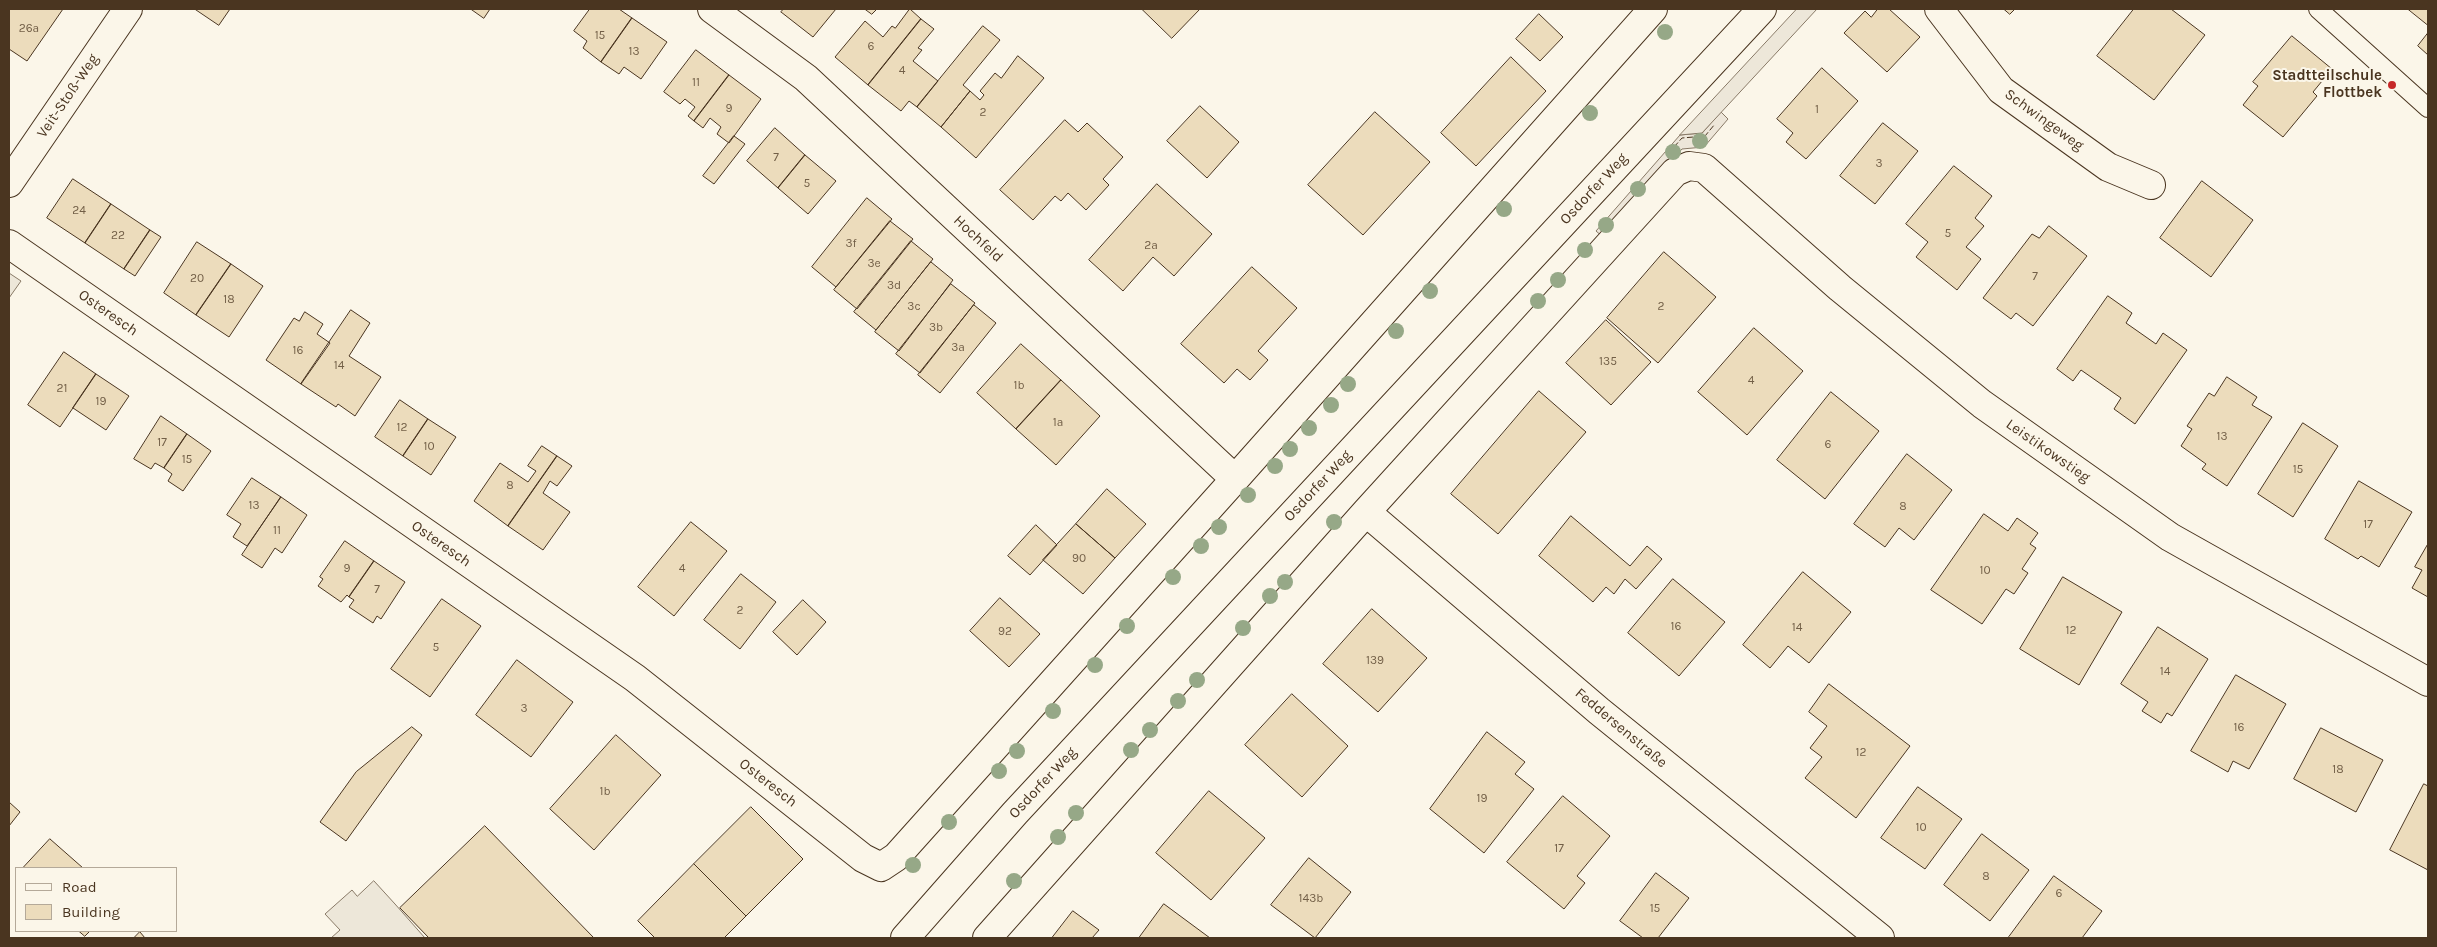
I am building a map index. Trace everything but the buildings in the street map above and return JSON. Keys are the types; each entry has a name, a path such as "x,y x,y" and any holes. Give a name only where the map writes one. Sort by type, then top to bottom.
{"street":[{"name":"Veit-Stoß-Weg","path":"12,171 128,9"},
{"name":"Hochfeld","path":"712,9 806,78 1235,479"},
{"path":"1235,479 1653,9"},
{"name":"Osdorfer Weg","path":"1735,36 1750,9"},
{"name":"Osdorfer Weg","path":"905,938 1014,813 1762,9"},
{"name":"Schwingeweg","path":"1938,9 2002,90 2108,167 2151,185"},
{"name":"Leistikowstieg","path":"1366,512 1675,172 1689,166 1704,168 1840,288 1982,404 2170,537 2428,682"},
{"name":"Osteresch","path":"9,244 635,678 863,858 881,867 896,857 1235,479"},
{"path":"987,938 1366,512"},
{"name":"Feddersenstraße","path":"1366,512 1599,711 1880,938"}],"lane":[{"path":"2318,9 2428,108"}],"shaded area":[{"path":"1797,9 1817,9 1702,133 1680,135"},
{"path":"1721,112 1728,119 1704,147 1682,149 1603,237 1596,231 1680,135 1702,133"},
{"path":"9,273 21,281 9,298"},
{"path":"374,881 425,938 331,938 340,930 325,914 352,890 357,896"}],"fence":[{"path":"1674,147 1682,138 1705,136 1715,124"}],"place":[{"name":"Stadtteilschule Flottbek","path":"2392,85"}]}
